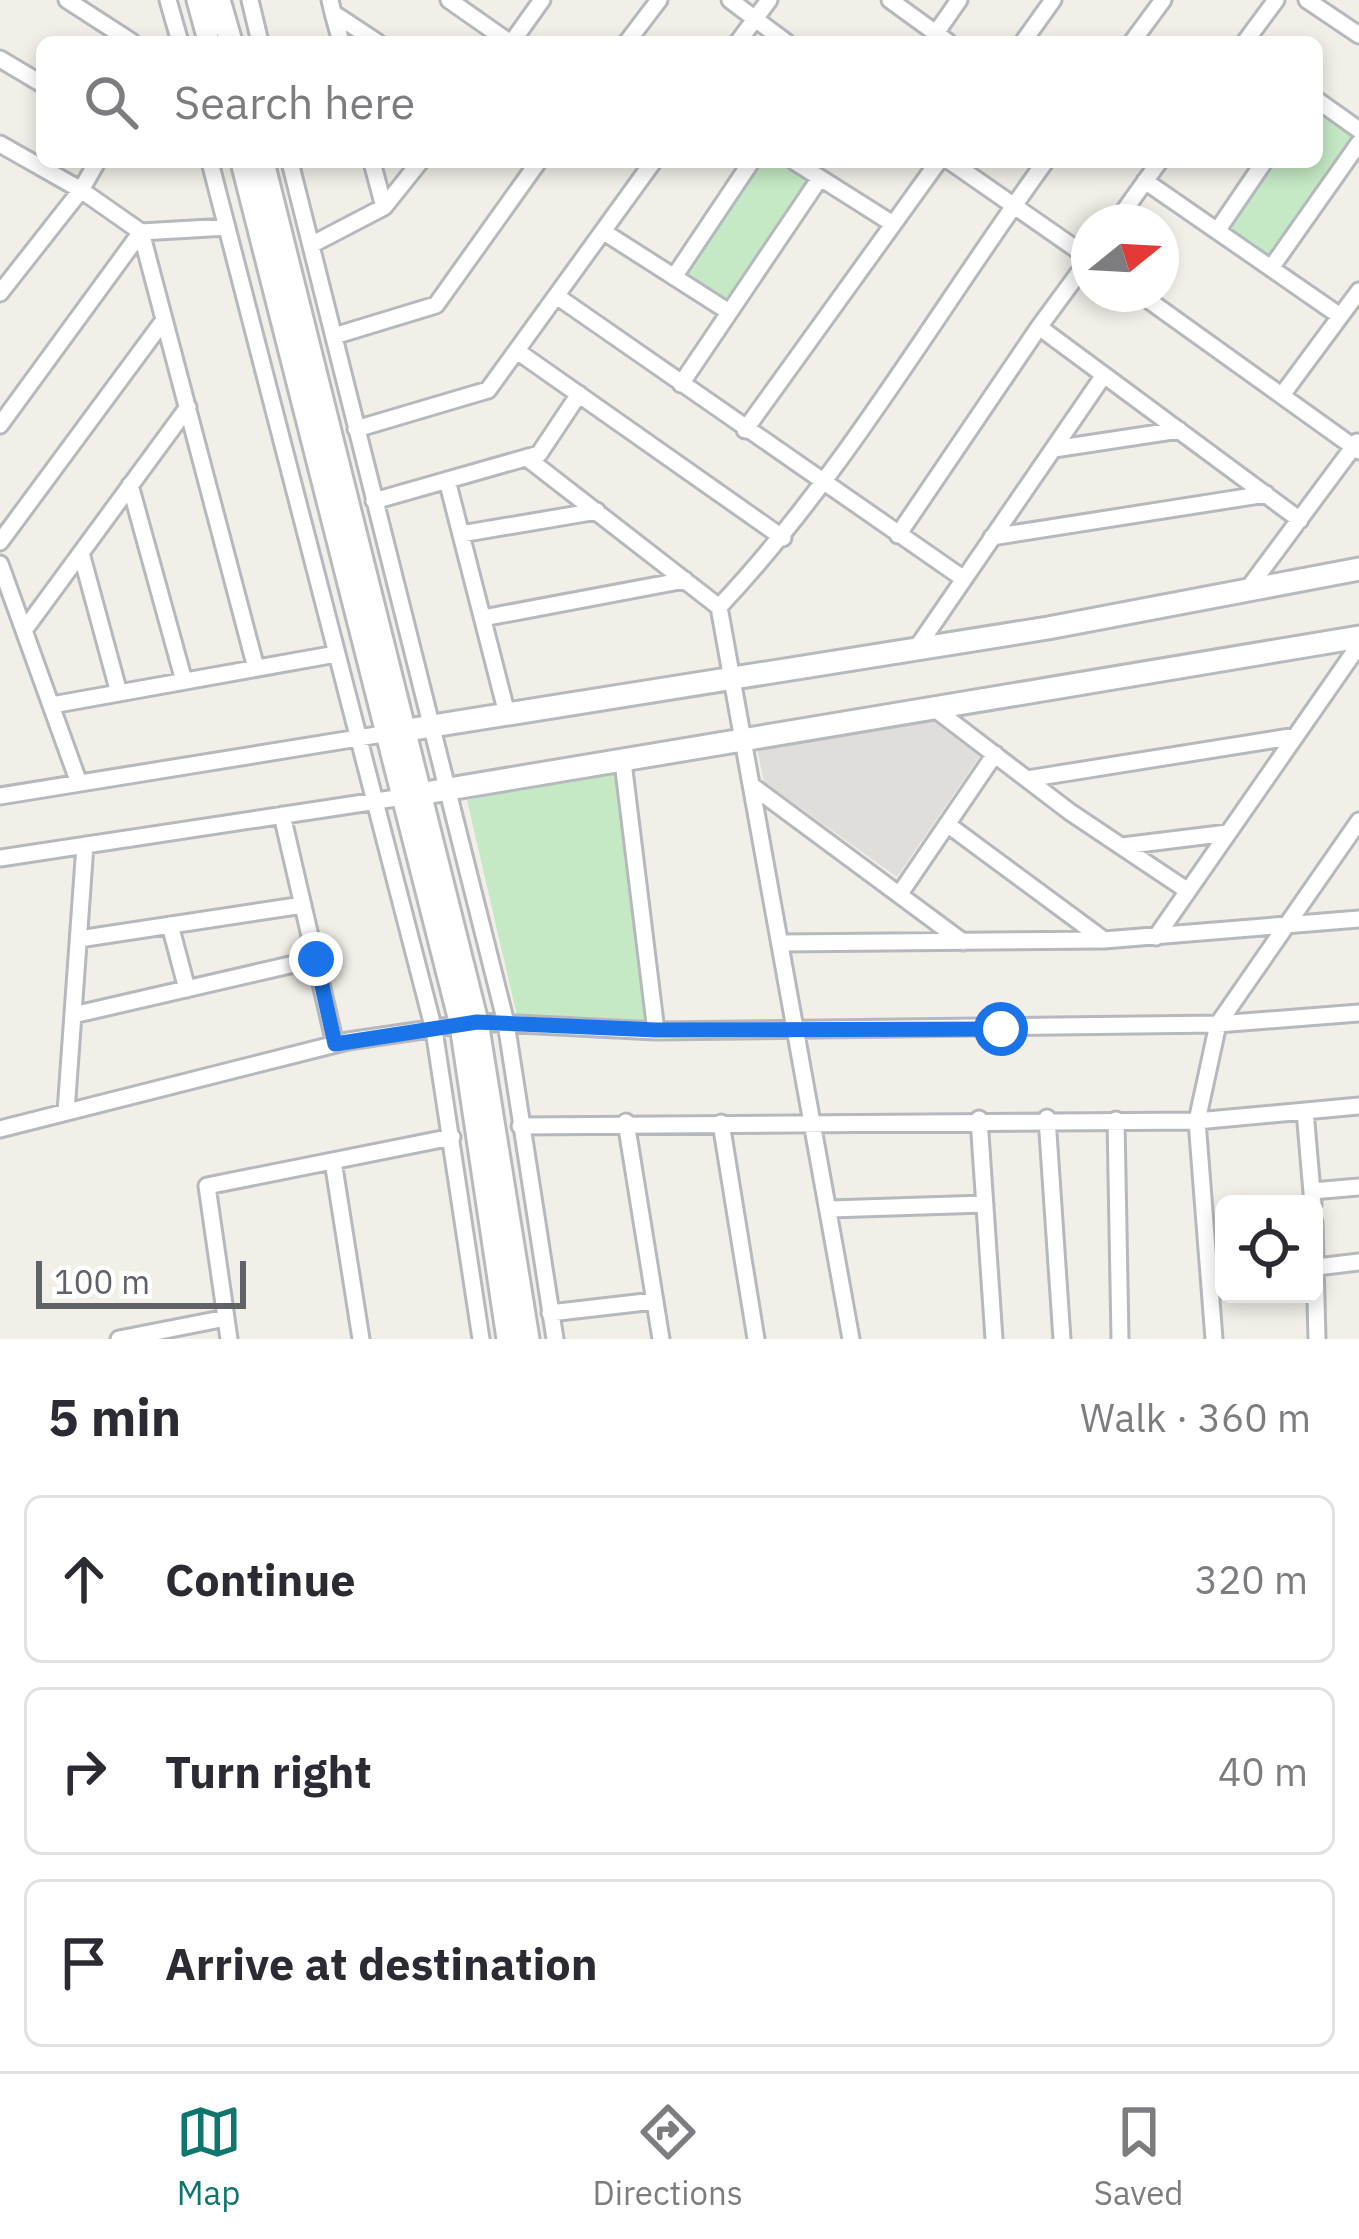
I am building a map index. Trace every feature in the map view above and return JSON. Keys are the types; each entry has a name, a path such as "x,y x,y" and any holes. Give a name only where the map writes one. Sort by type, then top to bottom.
{"street":[{"path":"68,0 124,36"},
{"path":"168,0 178,36"},
{"path":"198,0 204,36"},
{"path":"219,0 229,36"},
{"path":"250,0 259,36"},
{"path":"449,0 502,36"},
{"path":"515,36 542,0"},
{"path":"632,36 659,0"},
{"path":"730,0 778,36"},
{"path":"742,36 769,0"},
{"path":"890,0 939,36"},
{"path":"943,36 959,0"},
{"path":"1028,36 1053,0"},
{"path":"1136,36 1163,0"},
{"path":"1249,36 1276,0"},
{"path":"1306,0 1359,35"},
{"path":"331,7 369,36"},
{"path":"0,58 36,80"},
{"path":"1323,104 1359,130"},
{"path":"1271,268 1359,143"},
{"path":"3,153 81,190 142,232 227,227"},
{"path":"0,292 94,168"},
{"path":"212,168 434,1030 481,1339"},
{"path":"244,168 397,731"},
{"path":"263,168 469,1024 528,1339"},
{"path":"292,168 506,1023 555,1339"},
{"path":"374,168 384,207"},
{"path":"311,244 384,207 415,168"},
{"path":"334,335 436,305 534,168"},
{"path":"356,429 488,390 649,168"},
{"path":"674,277 747,168"},
{"path":"804,168 893,224"},
{"path":"745,430 934,168"},
{"path":"959,168 1071,246"},
{"path":"719,607 783,538 823,485 1041,168"},
{"path":"1129,204 1155,168"},
{"path":"1216,231 1260,168"},
{"path":"681,384 820,178"},
{"path":"1145,181 1340,316"},
{"path":"142,232 256,668"},
{"path":"0,425 142,232"},
{"path":"604,232 729,312"},
{"path":"898,535 1071,283"},
{"path":"1282,395 1359,291"},
{"path":"558,297 964,579"},
{"path":"1165,312 1357,446 1247,590"},
{"path":"0,542 164,320"},
{"path":"1039,327 1300,520"},
{"path":"518,351 783,538"},
{"path":"916,649 1104,375"},
{"path":"374,500 539,454 579,394"},
{"path":"25,629 188,407"},
{"path":"1054,449 1179,430"},
{"path":"527,458 719,607 816,1122 851,1339"},
{"path":"447,480 507,714"},
{"path":"130,485 184,681"},
{"path":"992,537 1266,494"},
{"path":"461,534 597,511"},
{"path":"81,553 119,693"},
{"path":"0,564 79,783"},
{"path":"0,796 916,649 1359,569"},
{"path":"483,618 686,580"},
{"path":"0,858 376,802 1359,641"},
{"path":"1156,937 1359,641"},
{"path":"52,705 336,654"},
{"path":"935,709 1188,891"},
{"path":"1027,779 1296,736"},
{"path":"902,892 995,754"},
{"path":"622,762 656,1030"},
{"path":"752,785 902,892 963,942"},
{"path":"282,815 335,1044"},
{"path":"1214,1339 1197,1120 1218,1024 1359,821"},
{"path":"947,824 1104,940"},
{"path":"1122,846 1228,833"},
{"path":"66,1112 85,845"},
{"path":"79,939 303,905"},
{"path":"782,943 1104,940 1359,919"},
{"path":"170,925 187,989"},
{"path":"73,1015 316,959"},
{"path":"0,1129 335,1044 469,1024 798,1030 1218,1024 1359,1013"},
{"path":"469,1024 508,1339"},
{"path":"520,1126 1197,1120 1359,1106"},
{"path":"1305,1111 1312,1195"},
{"path":"1047,1118 1062,1339"},
{"path":"979,1119 994,1339"},
{"path":"1116,1120 1120,1339"},
{"path":"626,1122 661,1339"},
{"path":"721,1123 756,1339"},
{"path":"229,1339 207,1186 452,1137"},
{"path":"333,1161 361,1339"},
{"path":"1321,1195 1359,1187"},
{"path":"830,1209 985,1204"},
{"path":"1323,1266 1359,1262"},
{"path":"550,1313 654,1300"},
{"path":"1317,1339 1318,1303"},
{"path":"119,1339 226,1318"}],"shaded area":[{"path":"933,719 980,756 897,877 764,782 757,748"}],"green space":[{"path":"1323,112 1355,133 1271,259 1228,230 1269,168 1323,168"},
{"path":"757,168 792,168 810,180 728,302 686,274"},
{"path":"617,772 647,1021 517,1016 467,800"}],"route":[{"path":"316,959 335,1044 477,1022 656,1030 1001,1029"}]}
